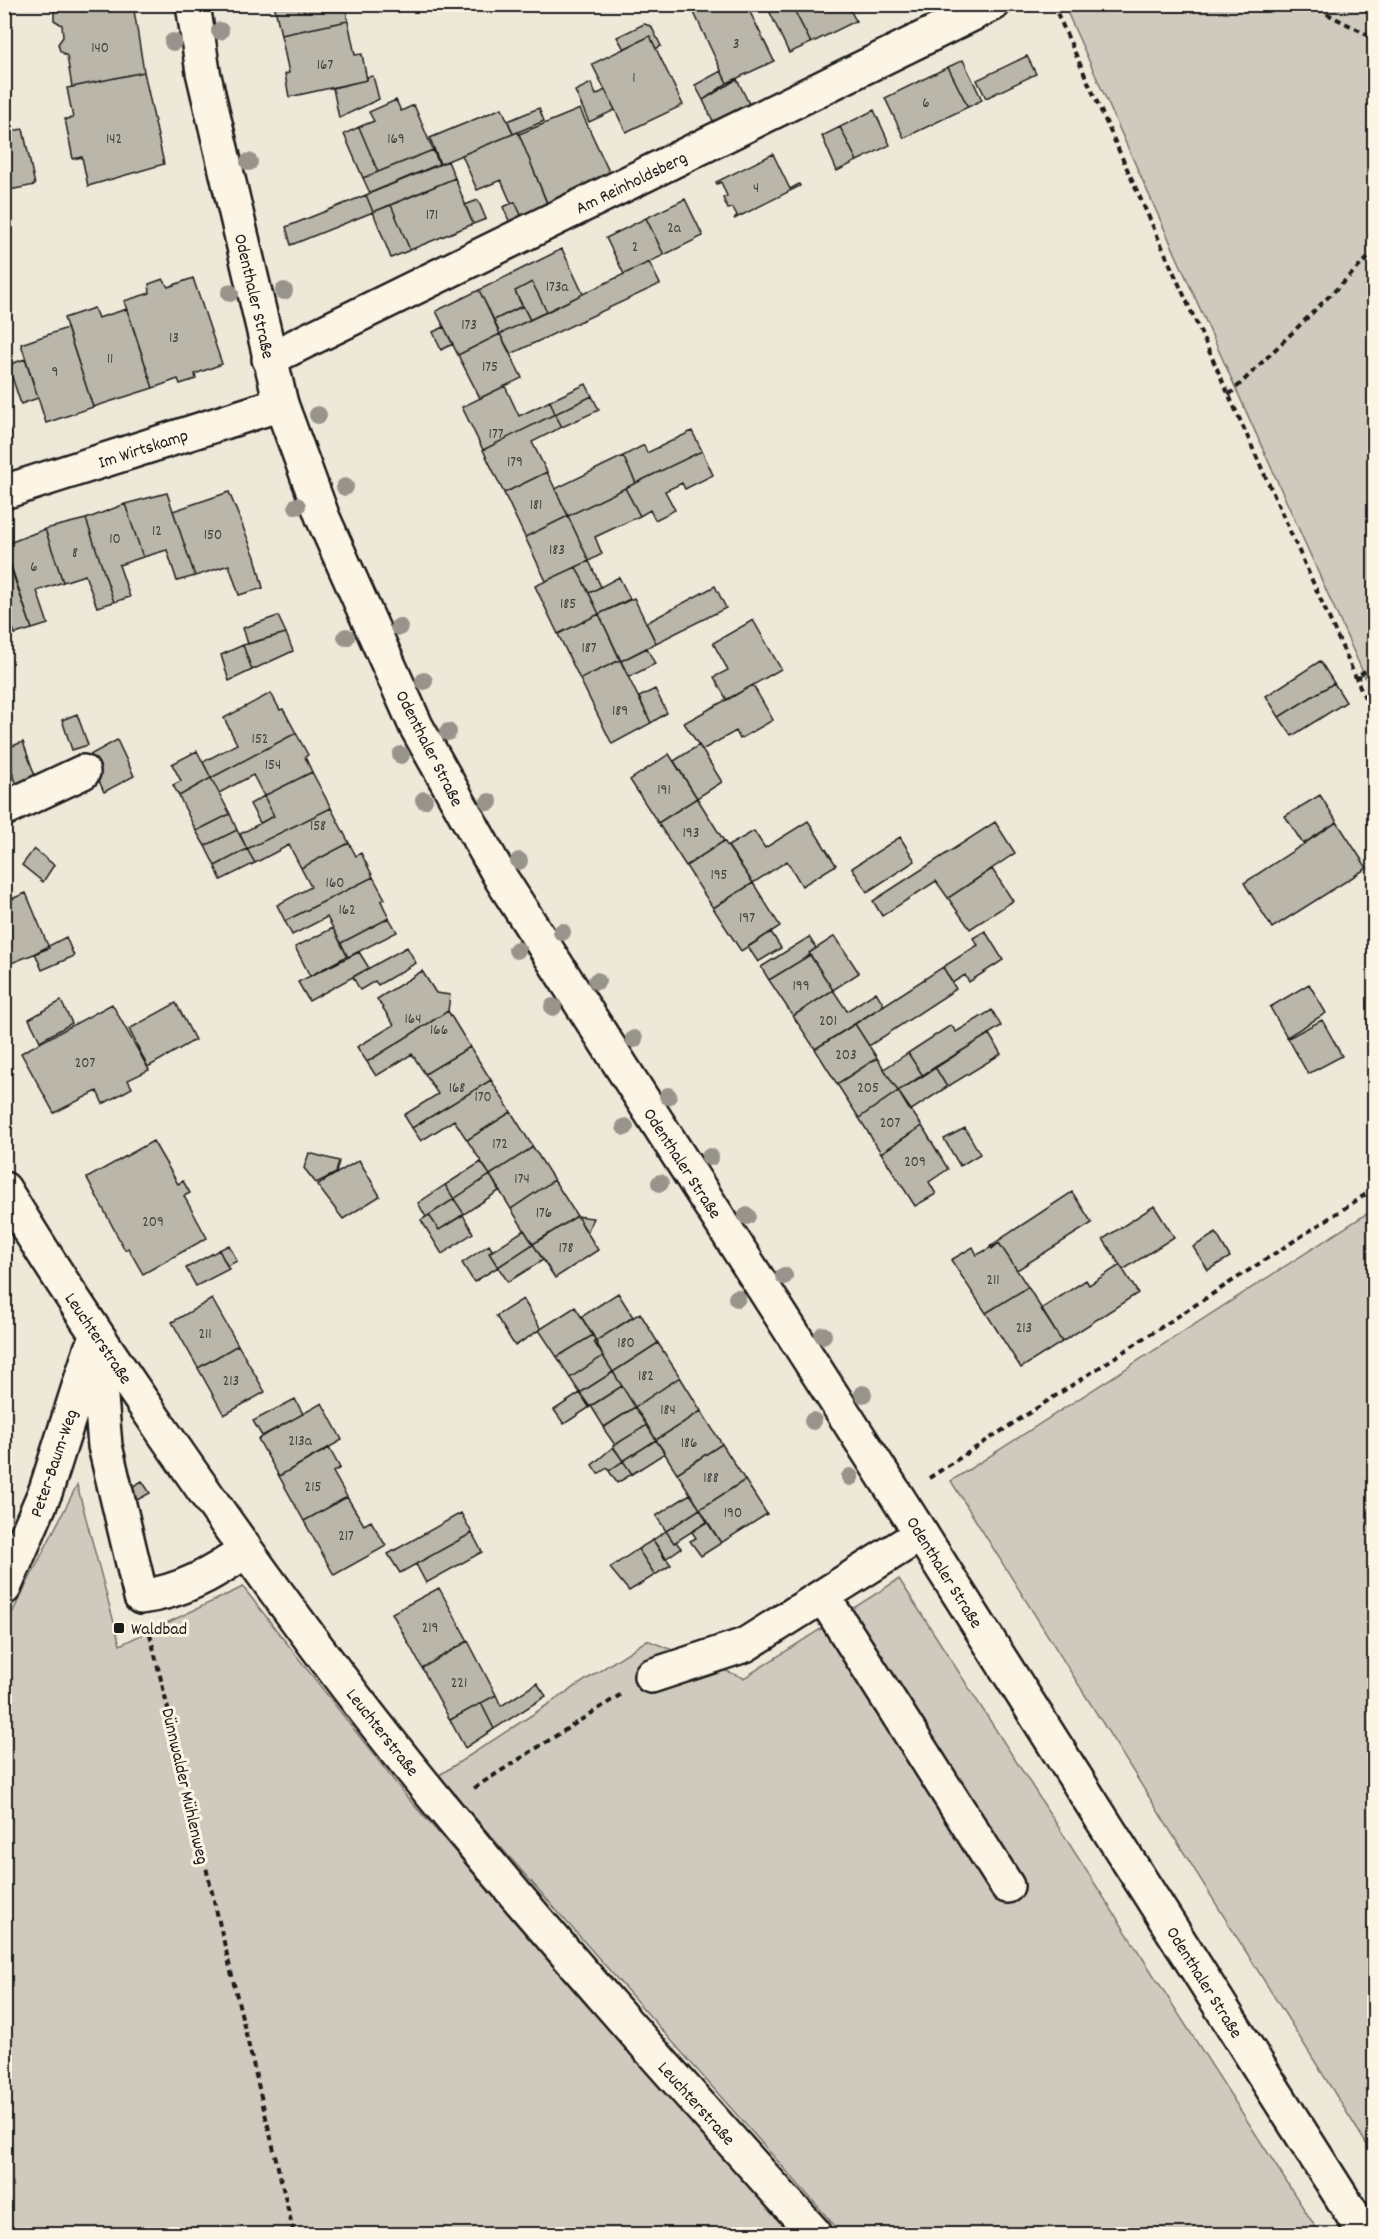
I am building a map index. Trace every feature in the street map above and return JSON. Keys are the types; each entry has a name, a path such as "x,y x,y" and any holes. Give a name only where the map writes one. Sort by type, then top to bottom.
{"street":[{"name":"Odenthaler Straße","path":"193,4 203,72 269,359 282,404 323,518 416,726 501,880 921,1534 1365,2235"},
{"name":"Am Reinholdsberg","path":"269,359 993,4"},
{"name":"Im Wirtskamp","path":"4,492 282,404"},
{"path":"4,809 83,772"},
{"name":"Leuchterstraße","path":"4,1188 96,1336 245,1551 442,1807 652,2053 815,2235"},
{"path":"96,1336 105,1446 141,1597 167,1594 218,1571 245,1551"},
{"name":"Peter-Baum-Weg","path":"4,1588 46,1490 96,1336"},
{"path":"651,1676 746,1646 921,1534"},
{"path":"823,1596 1007,1886"}],"path":[{"path":"1053,4 1374,718"},
{"path":"1308,4 1374,38"},
{"path":"1229,395 1374,252"},
{"path":"1356,677 1374,664"},
{"path":"1356,677 1374,679"},
{"path":"898,1498 1374,1189"},
{"name":"Dünnwalder Mühlenweg","path":"141,1597 294,2235"},
{"path":"442,1807 651,1676"}],"shaded area":[{"path":"1064,5 1374,5 1374,697"},
{"path":"1374,1209 1374,2156 951,1481"},
{"path":"77,1485 120,1645 243,1587 406,1796 793,2234 5,2234 4,1629"},
{"path":"899,1579 1320,2234 842,2234 438,1776 647,1640 744,1678"}],"building":[{"path":"58,4 133,4 144,72 72,87 67,56 60,51 58,44 63,37 62,25 54,20"},
{"path":"274,4 345,4 348,21 281,35"},
{"path":"690,4 746,4 774,61 727,83"},
{"path":"766,4 791,4 811,43 789,53"},
{"path":"791,4 847,4 856,21 811,43"},
{"path":"348,21 355,55 362,54 367,80 289,97 285,74 289,73 281,35"},
{"path":"644,24 651,26 661,46 656,49 650,36 624,49 617,37"},
{"path":"650,36 683,105 626,132 592,64"},
{"path":"1027,56 1036,74 986,98 977,80"},
{"path":"963,60 982,100 968,107 948,67"},
{"path":"948,67 968,107 904,138 885,98"},
{"path":"721,71 727,83 703,100 695,85"},
{"path":"144,72 164,164 88,186 82,157 73,159 65,119 73,118 67,88"},
{"path":"373,76 379,99 339,118 333,88 367,80 367,77"},
{"path":"737,79 750,106 714,123 703,100"},
{"path":"591,83 596,95 605,90 615,110 589,122 575,91"},
{"path":"396,100 401,111 414,105 433,150 378,172 359,127 374,121 369,112"},
{"path":"502,108 513,134 440,164 430,138"},
{"path":"539,108 544,121 513,134 508,121"},
{"path":"580,109 611,176 548,206 519,134"},
{"path":"874,110 890,145 857,161 840,127"},
{"path":"359,127 378,172 363,178 344,134"},
{"path":"840,127 857,161 837,171 822,136"},
{"path":"23,129 35,185 4,191 4,132"},
{"path":"518,132 548,205 522,217 515,202 511,203 501,180 477,190 462,155"},
{"path":"433,150 439,164 370,193 363,178"},
{"path":"773,154 790,189 799,184 800,186 734,219 737,215 733,208 728,209 723,198 727,196 721,182 717,184 716,182"},
{"path":"448,161 455,178 373,212 366,195"},
{"path":"455,178 473,224 410,250 391,205"},
{"path":"366,195 373,212 291,245 286,227"},
{"path":"685,199 703,236 664,255 646,218"},
{"path":"478,200 486,219 473,224 465,205"},
{"path":"515,202 522,217 510,223 503,207"},
{"path":"391,205 410,250 391,258 373,212"},
{"path":"646,218 664,255 624,274 606,238"},
{"path":"562,249 583,294 547,312 532,282 515,291 522,306 494,320 479,290"},
{"path":"649,262 660,284 511,354 500,334"},
{"path":"193,278 222,364 195,374 196,379 180,384 178,379 153,388 124,301 150,293 149,284 163,279 168,287"},
{"path":"532,282 547,312 530,320 515,291"},
{"path":"479,290 500,334 458,355 436,311"},
{"path":"523,306 530,320 500,334 494,320"},
{"path":"94,308 98,318 127,309 153,388 93,407 64,318"},
{"path":"444,327 453,344 441,350 433,332"},
{"path":"67,328 93,407 46,423 21,344"},
{"path":"500,334 522,378 480,398 458,355"},
{"path":"25,359 38,398 21,404 8,365"},
{"path":"586,384 592,396 555,414 550,401"},
{"path":"505,386 519,416 550,401 555,414 483,450 462,407"},
{"path":"592,396 599,410 562,427 555,414"},
{"path":"4,414 11,434 4,436"},
{"path":"555,414 562,427 532,442 547,472 504,493 483,450"},
{"path":"692,431 702,451 636,483 623,456 644,445 647,453"},
{"path":"702,451 713,475 685,489 682,483 665,491 675,510 655,520 650,510 640,516 625,488"},
{"path":"623,456 636,483 568,516 555,489"},
{"path":"547,472 568,516 525,537 504,493"},
{"path":"625,488 640,516 595,537 602,554 589,561 568,516"},
{"path":"229,492 255,557 263,588 239,595 229,565 195,576 173,511"},
{"path":"167,493 195,576 177,581 167,550 143,557 125,504"},
{"path":"125,504 143,557 119,565 130,597 114,602 86,519"},
{"path":"568,516 589,561 546,581 525,537"},
{"path":"86,519 114,602 97,607 85,575 63,582 45,529"},
{"path":"45,529 63,582 37,591 48,624 32,629 4,545"},
{"path":"4,549 32,629 15,634 4,603"},
{"path":"589,561 601,587 589,593 576,567"},
{"path":"576,567 599,614 558,634 535,586"},
{"path":"619,577 630,599 599,614 589,593"},
{"path":"715,586 726,608 656,643 646,623"},
{"path":"634,598 656,643 621,661 599,614"},
{"path":"599,614 620,660 580,679 558,634"},
{"path":"278,616 286,633 248,644 243,628"},
{"path":"753,620 781,669 727,700 714,677 728,670 713,643"},
{"path":"286,633 293,651 252,670 243,645"},
{"path":"243,645 252,670 229,681 221,655"},
{"path":"647,648 655,664 629,677 621,661"},
{"path":"620,660 651,723 612,744 580,679"},
{"path":"1320,661 1334,683 1279,717 1266,696"},
{"path":"1334,683 1346,702 1292,736 1279,717"},
{"path":"753,685 773,720 740,739 736,731 702,750 684,723"},
{"path":"655,689 667,713 651,723 639,697"},
{"path":"271,693 296,733 211,778 203,762 237,744 224,718"},
{"path":"77,714 88,745 72,750 62,720"},
{"path":"296,733 308,755 305,757 312,772 264,796 253,775 219,793 211,778"},
{"path":"117,740 134,776 104,792 88,756"},
{"path":"23,742 36,779 17,785 4,749"},
{"path":"699,745 722,782 697,798 674,761"},
{"path":"197,751 211,778 179,796 173,785 181,781 172,764"},
{"path":"669,754 697,798 658,823 630,780"},
{"path":"312,772 331,808 247,849 240,834 274,816 264,796"},
{"path":"211,778 230,814 196,831 179,796"},
{"path":"1320,795 1337,822 1303,844 1285,816"},
{"path":"264,796 274,816 260,823 250,804"},
{"path":"697,798 724,841 686,866 658,823"},
{"path":"331,808 349,843 301,868 289,845 255,863 247,849"},
{"path":"230,814 237,830 205,846 196,831"},
{"path":"808,821 836,865 802,886 787,861 753,883 728,846 754,831 765,848"},
{"path":"995,822 1015,853 948,898 936,881 882,916 873,901"},
{"path":"1337,822 1367,868 1272,928 1244,883"},
{"path":"237,830 247,849 215,866 205,846"},
{"path":"900,837 915,861 867,892 852,868"},
{"path":"724,841 753,883 713,908 686,866"},
{"path":"349,843 356,856 361,853 373,877 285,921 277,905 311,887 301,868"},
{"path":"34,849 54,865 43,882 22,865"},
{"path":"247,849 255,863 221,880 215,866"},
{"path":"992,869 1013,901 970,929 948,898"},
{"path":"373,877 385,899 381,901 389,918 341,943 327,917 292,935 285,921"},
{"path":"753,883 780,926 741,951 713,908"},
{"path":"26,893 49,948 4,966 4,902"},
{"path":"389,918 397,932 348,957 341,943"},
{"path":"333,928 347,956 310,976 295,947"},
{"path":"985,931 1003,960 969,982 965,975 952,983 943,967 978,945 973,938"},
{"path":"771,932 781,948 758,962 748,947"},
{"path":"835,936 859,973 833,990 809,953"},
{"path":"66,937 74,956 42,970 35,953"},
{"path":"809,937 816,948 809,953 810,955 769,980 761,967"},
{"path":"407,947 416,963 378,985 375,981 360,990 353,977"},
{"path":"359,952 369,968 309,1001 298,982"},
{"path":"810,955 833,990 793,1016 769,980"},
{"path":"943,967 956,989 869,1046 855,1024"},
{"path":"422,971 436,993 450,995 448,1011 367,1062 357,1047 394,1025 377,999"},
{"path":"1309,984 1326,1013 1287,1037 1270,1007"},
{"path":"833,990 847,1011 876,992 884,1005 815,1049 793,1016"},
{"path":"61,1001 72,1023 40,1041 29,1019"},
{"path":"176,1003 195,1040 148,1067 129,1029"},
{"path":"112,1004 149,1070 128,1080 132,1088 103,1104 97,1091 54,1113 21,1053"},
{"path":"992,1010 1001,1026 923,1076 908,1053 951,1025 956,1032"},
{"path":"448,1011 470,1047 425,1074 412,1054 376,1076 367,1062"},
{"path":"1322,1020 1342,1056 1308,1074 1288,1038"},
{"path":"855,1024 877,1058 837,1084 815,1049"},
{"path":"989,1034 1001,1054 947,1087 935,1067"},
{"path":"470,1047 491,1080 412,1128 404,1115 438,1094 425,1074"},
{"path":"908,1053 923,1076 898,1091 884,1069"},
{"path":"877,1058 898,1091 859,1118 837,1084"},
{"path":"935,1067 947,1087 910,1111 898,1091"},
{"path":"491,1080 511,1112 467,1140 454,1120 421,1141 412,1128"},
{"path":"898,1091 922,1126 881,1153 859,1118"},
{"path":"511,1112 533,1147 490,1175 467,1140"},
{"path":"922,1126 948,1169 929,1182 936,1194 915,1206 881,1153"},
{"path":"965,1128 980,1154 960,1166 944,1139"},
{"path":"153,1141 178,1184 183,1181 190,1193 184,1196 207,1238 143,1274 128,1248 125,1250 87,1178"},
{"path":"533,1147 554,1180 511,1209 490,1175"},
{"path":"309,1153 339,1161 336,1173 316,1183 304,1168"},
{"path":"359,1160 380,1196 343,1219 317,1185"},
{"path":"481,1162 490,1175 454,1199 445,1185"},
{"path":"490,1175 499,1191 464,1214 454,1199"},
{"path":"554,1180 577,1216 533,1244 511,1209"},
{"path":"445,1185 454,1199 426,1217 418,1203"},
{"path":"1072,1192 1092,1223 1017,1270 999,1243 992,1249 990,1246"},
{"path":"454,1199 464,1214 439,1230 429,1215"},
{"path":"1154,1206 1174,1237 1123,1270 1103,1239"},
{"path":"429,1215 439,1230 463,1215 473,1233 442,1254 421,1220"},
{"path":"577,1216 598,1250 555,1278 533,1244"},
{"path":"577,1216 593,1218 587,1233"},
{"path":"524,1230 533,1244 498,1267 489,1253"},
{"path":"1216,1233 1230,1257 1208,1270 1193,1247"},
{"path":"999,1243 1028,1287 986,1313 951,1260 973,1247 977,1255"},
{"path":"533,1244 543,1260 508,1282 498,1267"},
{"path":"229,1245 237,1261 227,1266 219,1250"},
{"path":"489,1245 492,1250 489,1253 498,1267 474,1282 462,1263"},
{"path":"219,1250 229,1269 196,1286 186,1268"},
{"path":"1120,1265 1138,1293 1062,1342 1041,1309 1086,1280 1089,1285"},
{"path":"1028,1287 1062,1342 1021,1368 986,1313"},
{"path":"618,1293 633,1317 596,1341 581,1317"},
{"path":"212,1299 238,1345 198,1368 172,1322"},
{"path":"523,1299 541,1329 515,1346 496,1316"},
{"path":"575,1307 593,1335 557,1357 539,1330"},
{"path":"640,1313 658,1343 613,1372 594,1342"},
{"path":"593,1335 603,1356 570,1378 557,1357"},
{"path":"658,1343 680,1377 635,1407 613,1372"},
{"path":"238,1345 265,1392 224,1415 198,1368"},
{"path":"603,1356 613,1372 580,1393 570,1378"},
{"path":"613,1372 622,1386 589,1407 580,1393"},
{"path":"680,1377 701,1411 656,1440 635,1407"},
{"path":"622,1386 635,1407 604,1427 591,1406"},
{"path":"580,1393 590,1407 564,1424 554,1410"},
{"path":"295,1399 303,1414 262,1436 253,1421"},
{"path":"322,1403 342,1440 279,1476 258,1439"},
{"path":"635,1407 647,1425 615,1445 603,1428"},
{"path":"701,1411 722,1444 677,1473 656,1440"},
{"path":"647,1425 656,1440 623,1461 613,1446"},
{"path":"656,1440 665,1453 632,1474 623,1461"},
{"path":"722,1444 745,1480 700,1509 677,1473"},
{"path":"613,1447 623,1461 609,1471 607,1468 598,1474 592,1465"},
{"path":"329,1448 340,1468 333,1472 347,1497 304,1521 279,1476"},
{"path":"623,1461 632,1474 617,1483 609,1471"},
{"path":"745,1480 767,1514 721,1543 700,1509"},
{"path":"142,1481 150,1493 137,1500 130,1488"},
{"path":"690,1494 700,1509 666,1531 656,1516"},
{"path":"347,1497 364,1525 371,1521 386,1546 334,1575 304,1521"},
{"path":"700,1509 707,1522 674,1543 666,1531"},
{"path":"461,1513 472,1533 400,1573 388,1554"},
{"path":"707,1522 721,1543 701,1556 690,1541 696,1538 692,1532"},
{"path":"666,1531 674,1543 676,1542 681,1548 665,1559 653,1540"},
{"path":"472,1533 482,1552 426,1583 416,1564"},
{"path":"653,1540 671,1565 655,1575 638,1549"},
{"path":"638,1549 655,1575 629,1591 610,1568"},
{"path":"439,1588 468,1641 422,1668 392,1613"},
{"path":"468,1641 496,1695 450,1720 422,1668"},
{"path":"537,1683 546,1696 494,1729 481,1703 496,1695 501,1706"},
{"path":"481,1703 494,1729 465,1748 450,1720"}],"place":[{"name":"Waldbad","path":"119,1628"}]}
